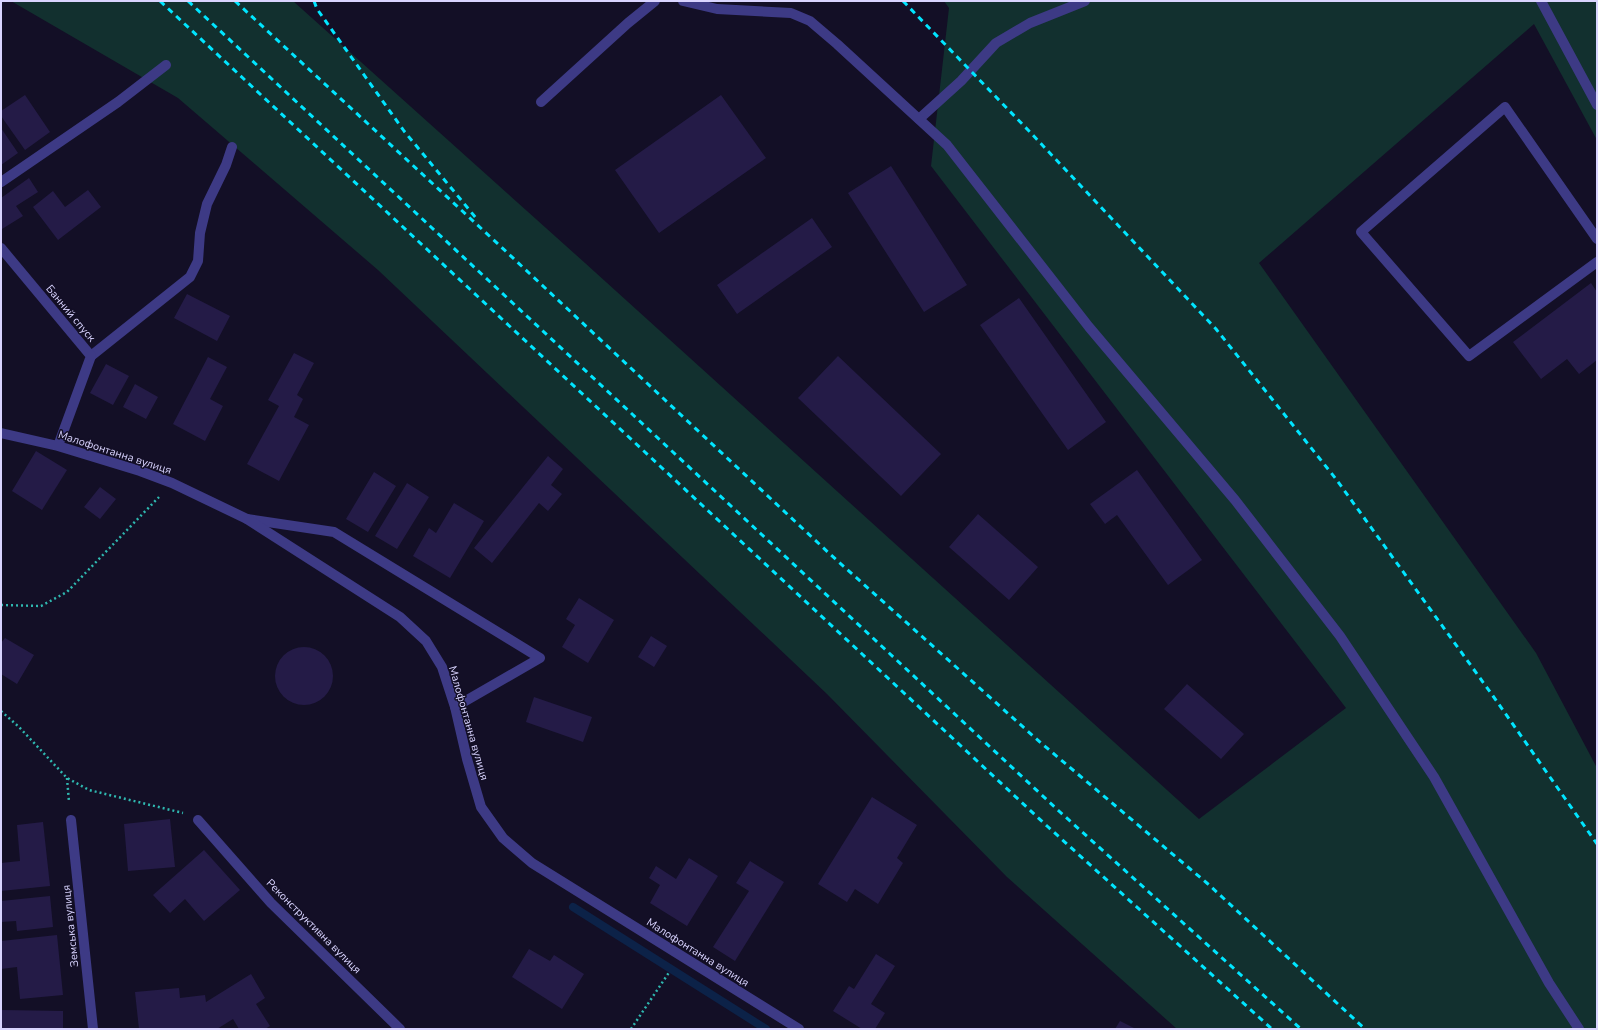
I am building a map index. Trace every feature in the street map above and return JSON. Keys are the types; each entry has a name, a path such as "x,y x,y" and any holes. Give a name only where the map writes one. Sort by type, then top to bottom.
{"street":[{"path":"541,102 628,23 655,1"},
{"path":"683,1 717,10 791,13 810,21 947,145 1089,327 1235,500 1340,636 1434,777 1549,983 1579,1029"},
{"path":"919,119 961,81 996,42 1030,24 1085,1"},
{"path":"1541,1 1597,105"},
{"path":"1,182 118,102 166,65"},
{"path":"1597,239 1505,107 1361,232 1469,356 1597,262"},
{"path":"91,356 190,277 198,261 200,233 207,204 226,165 232,146"},
{"name":"Банний спуск","path":"1,248 91,356 58,446"},
{"name":"Малофонтанна вулиця","path":"1,433 58,446 140,471 172,483 247,519 400,617 426,641 442,667 455,707 467,759 481,807 503,838 532,863 798,1029"},
{"path":"247,519 334,532 540,658 455,707"},
{"name":"Земська вулиця","path":"71,820 93,1029"},
{"name":"Реконструктивна вулиця","path":"198,820 271,903 400,1029"}],"path":[{"path":"1,605 41,606 67,592 172,483"},
{"path":"1,711 19,727 67,778 89,790 189,814 198,820"},
{"path":"67,778 71,820"},
{"path":"631,1029 680,955"}],"green space":[{"path":"11,1 293,1 585,263 1199,819 1346,708 931,166 949,8 944,1 1597,1 1597,140 1534,24 1259,263 1536,653 1597,768 1597,1029 1177,1029 1007,877 827,694 378,270 178,98"}],"building":[{"path":"25,95 50,132 25,150 1,116 1,111"},
{"path":"721,95 766,158 659,233 615,170"},
{"path":"1,128 18,153 1,165"},
{"path":"891,166 967,285 924,312 848,193"},
{"path":"29,178 38,192 16,206 23,216 2,229 1,198"},
{"path":"88,190 101,207 58,240 33,207 53,191 65,207"},
{"path":"812,218 832,247 737,314 717,285"},
{"path":"1591,283 1597,292 1597,360 1579,374 1567,359 1541,379 1513,342"},
{"path":"187,294 230,316 217,341 174,318"},
{"path":"1019,298 1106,422 1068,450 980,325"},
{"path":"294,353 314,363 297,395 303,399 294,417 309,425 279,481 247,464 279,406 268,400"},
{"path":"838,356 941,454 901,496 798,398"},
{"path":"208,357 227,367 210,399 223,406 205,441 173,424"},
{"path":"106,364 129,376 113,405 90,393"},
{"path":"135,384 158,397 146,419 123,407"},
{"path":"36,451 67,470 42,510 12,491"},
{"path":"548,456 563,469 551,485 562,494 548,511 539,503 492,563 474,548"},
{"path":"1137,470 1202,560 1168,585 1117,515 1105,524 1090,504"},
{"path":"374,472 396,486 368,532 346,519"},
{"path":"407,483 429,497 397,549 375,536"},
{"path":"100,487 116,499 100,519 84,507"},
{"path":"454,503 484,521 450,578 413,556 429,528 436,533"},
{"path":"978,514 1038,567 1009,600 949,547"},
{"path":"579,598 614,620 588,663 562,647 575,625 566,619"},
{"path":"651,636 667,646 654,667 638,657"},
{"path":"5,638 34,655 17,684 1,674 1,643"},
{"path":"304,647 315,649 328,660 331,665 333,676 331,687 320,700 315,703 304,705 293,703 280,692 277,687 275,676 277,665 288,652 293,649"},
{"path":"1187,684 1244,734 1221,759 1164,709"},
{"path":"534,697 592,717 583,742 526,722"},
{"path":"872,797 917,825 897,858 903,863 878,904 855,889 847,902 818,884"},
{"path":"170,819 175,867 128,871 124,824"},
{"path":"43,822 50,886 1,891 1,863 20,861 17,825"},
{"path":"204,850 240,890 204,921 185,899 170,913 153,895"},
{"path":"689,858 718,876 687,926 650,903 660,885 649,878 656,866 676,879"},
{"path":"750,861 784,882 735,961 713,947 749,891 736,883"},
{"path":"50,896 53,927 17,931 16,921 1,922 1,901"},
{"path":"57,935 63,995 20,999 17,967 1,969 1,941"},
{"path":"529,949 550,961 554,955 584,974 562,1009 512,977"},
{"path":"876,954 895,966 871,1004 885,1013 875,1029 862,1029 833,1011 849,986 854,989"},
{"path":"251,974 265,998 256,1004 270,1026 265,1029 239,1029 233,1019 217,1029 139,1029 135,992 179,988 180,998 205,995 206,1002"},
{"path":"1,1010 63,1011 63,1029 1,1029"},
{"path":"1120,1021 1136,1029 1115,1029"}],"waterway":[{"path":"573,907 766,1029"}],"railway":[{"path":"160,1 1047,826 1272,1029"},
{"path":"188,1 1060,812 1301,1029"},
{"path":"235,1 831,555 1041,743 1208,884 1365,1029"},
{"path":"314,1 317,9 404,131 476,218"},
{"path":"903,1 1029,131 1216,329 1336,479 1493,696 1597,844"}]}
